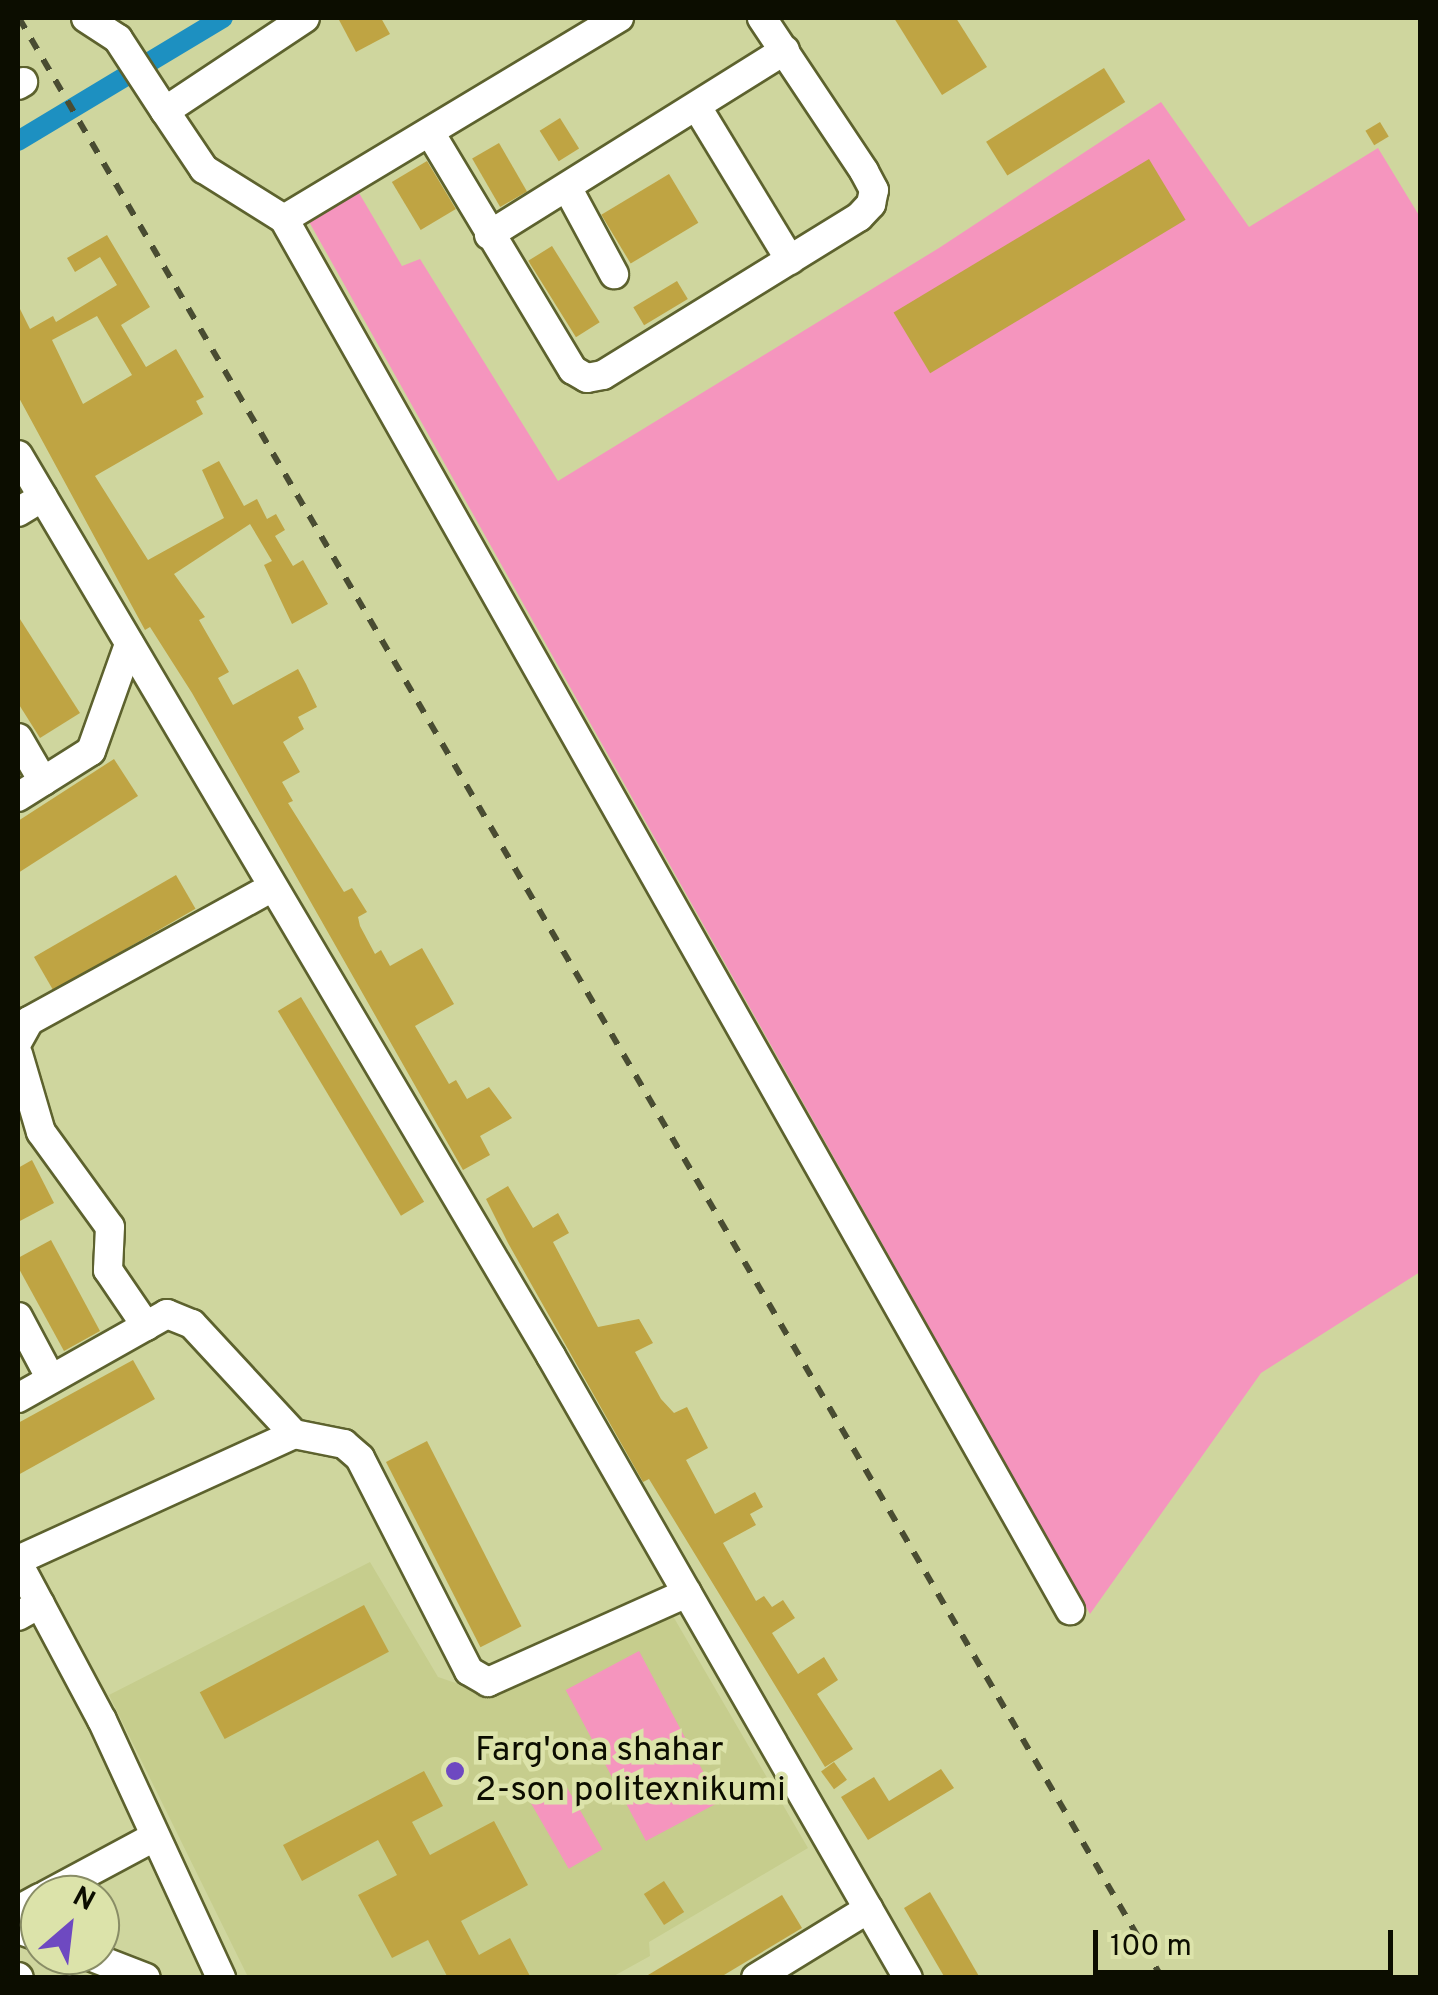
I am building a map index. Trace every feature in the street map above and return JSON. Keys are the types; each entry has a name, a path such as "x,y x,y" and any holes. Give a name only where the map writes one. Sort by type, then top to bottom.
{"street":[{"path":"165,110 305,18"},
{"path":"284,219 619,18"},
{"path":"431,134 572,370 587,378 602,375 859,217 874,190 762,18"},
{"path":"93,20 118,39 204,169 284,219 1070,1610"},
{"path":"489,235 568,189 784,50"},
{"path":"697,107 790,260"},
{"path":"568,189 614,274"},
{"path":"18,455 687,1593 908,1978"},
{"path":"18,512 43,498"},
{"path":"18,797 91,751 130,644"},
{"path":"18,738 43,780"},
{"path":"18,1041 29,1021 273,887"},
{"path":"18,1054 29,1139 110,1227 108,1270 146,1326"},
{"path":"18,1398 167,1314 192,1324 294,1434 344,1444 360,1458 469,1671 488,1682 687,1593"},
{"path":"18,1317 51,1379"},
{"path":"222,1978 154,1837 29,1610 18,1561 294,1434"},
{"path":"83,1875 154,1837"},
{"path":"758,1977 868,1909"},
{"path":"120,1968 146,1978"}],"shaded area":[{"path":"1161,102 1249,227 1378,148 1420,217 1420,1272 1261,1373 1090,1614 303,211 359,193 402,266 420,259 558,481 939,248"},
{"name":"Farg'ona shahar 2-son politexnikumi","path":"370,1562 438,1677 488,1694 670,1611 808,1848 649,1942 650,1956 612,1977 248,1977 109,1695"},
{"path":"639,1651 719,1802 646,1841 566,1690"},
{"path":"562,1779 602,1849 569,1869 528,1798"}],"building":[{"path":"338,18 381,18 390,34 356,52"},
{"path":"894,18 956,18 987,67 942,95"},
{"path":"1104,68 1125,102 1007,176 986,142"},
{"path":"560,118 579,149 559,161 540,131"},
{"path":"1380,122 1389,137 1374,145 1365,131"},
{"path":"499,143 527,191 500,207 472,158"},
{"path":"1149,159 1186,220 930,373 894,312"},
{"path":"427,161 456,209 421,230 392,182"},
{"path":"669,174 698,223 631,264 601,215"},
{"path":"107,235 150,307 121,325 146,367 176,349 204,397 196,401 203,414 95,476 148,560 224,518 202,470 219,461 244,506 257,499 267,519 276,514 285,530 275,536 293,566 303,560 328,604 292,624 264,565 272,561 250,524 174,574 205,617 199,620 229,672 218,678 233,705 298,669 306,684 317,707 298,717 304,729 283,742 300,772 282,782 293,801 288,803 344,892 352,888 367,912 358,917 375,954 381,950 390,966 422,948 454,1004 415,1026 449,1084 456,1080 467,1099 489,1087 512,1118 480,1136 490,1155 463,1170 192,693 150,627 145,630 18,396 18,305 30,329 53,316 56,322 117,285 100,257 75,272 67,258","holes":["97,316 132,375 83,404 52,340"]},
{"path":"552,246 600,322 576,337 528,261"},
{"path":"677,281 688,299 644,325 633,307"},
{"path":"18,616 80,713 40,738 18,703"},
{"path":"114,759 138,796 18,873 18,821"},
{"path":"176,875 196,909 53,991 34,957"},
{"path":"301,997 424,1202 401,1216 278,1011"},
{"path":"32,1160 54,1203 18,1222 18,1168"},
{"path":"508,1186 533,1228 558,1213 569,1233 553,1242 598,1327 639,1319 653,1343 635,1352 661,1399 674,1413 687,1407 708,1448 686,1460 715,1514 755,1492 763,1507 750,1514 756,1525 723,1543 756,1601 764,1596 772,1607 783,1600 795,1618 772,1633 798,1674 824,1657 838,1680 817,1694 853,1749 825,1767 649,1479 643,1482 508,1243 486,1199"},
{"path":"51,1240 100,1331 64,1351 18,1267 18,1258"},
{"path":"133,1360 155,1399 18,1475 18,1423"},
{"path":"427,1441 521,1626 480,1647 386,1462"},
{"path":"364,1605 389,1652 225,1739 200,1692"},
{"path":"834,1762 847,1780 834,1789 821,1771"},
{"path":"941,1769 954,1788 868,1840 841,1797 874,1777 889,1801"},
{"path":"424,1771 443,1806 412,1822 430,1855 494,1821 528,1885 461,1921 479,1955 510,1938 531,1978 448,1978 428,1940 392,1958 358,1895 397,1875 378,1840 302,1881 283,1845"},
{"path":"664,1881 684,1912 664,1925 644,1894"},
{"path":"930,1892 980,1978 945,1978 904,1908"},
{"path":"782,1895 802,1928 719,1978 643,1978"}],"waterway":[{"path":"18,141 223,18"}],"railway":[{"path":"19,18 1162,1978"}],"place":[{"name":"Farg'ona shahar 2-son politexnikumi","path":"455,1771"}]}
